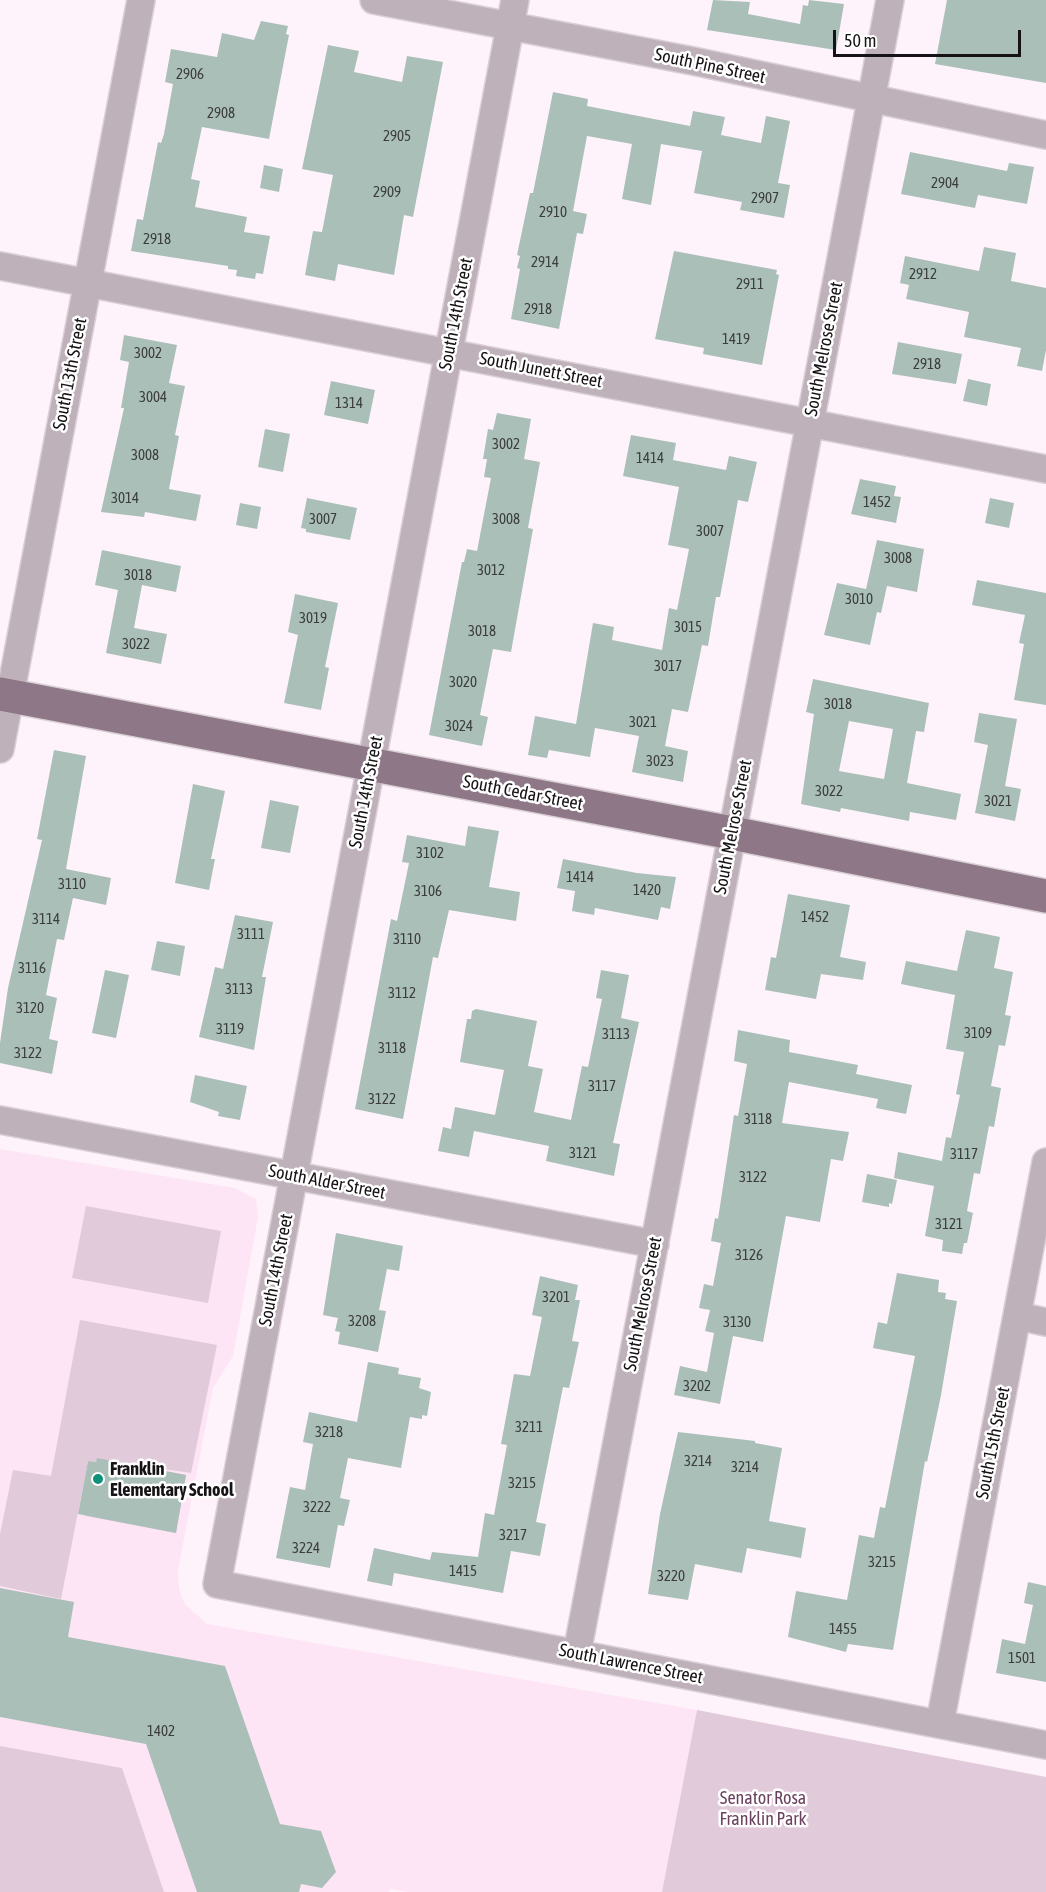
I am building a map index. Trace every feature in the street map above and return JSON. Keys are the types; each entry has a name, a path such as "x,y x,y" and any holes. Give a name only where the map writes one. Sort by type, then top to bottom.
{"main road":[{"name":"South Cedar Street","path":"5,695 732,832 1046,896"}],"street":[{"name":"South 13th Street","path":"0,749 5,695 88,283 141,0"},
{"name":"South Pine Street","path":"374,0 1046,135"},
{"name":"South 14th Street","path":"217,1584 515,0"},
{"name":"South Melrose Street","path":"577,1653 890,0"},
{"name":"South Junett Street","path":"0,266 1046,469"},
{"name":"South Alder Street","path":"0,1120 655,1244"},
{"name":"South 15th Street","path":"939,1723 1046,1162"},
{"path":"1018,1316 1046,1322"},
{"name":"South Lawrence Street","path":"217,1584 1046,1745"}],"shaded area":[{"name":"Franklin Elementary School","path":"0,1149 235,1188 256,1199 258,1217 233,1356 213,1388 178,1570 179,1589 185,1604 207,1624 697,1710 662,1892 408,1892 390,1889 389,1892 164,1892 122,1768 0,1746"}],"green space":[{"path":"86,1206 221,1231 208,1303 72,1278"},
{"path":"80,1320 217,1345 191,1473 135,1465 186,1475 176,1533 86,1516 96,1462 88,1461 61,1599 0,1586 0,1534 13,1470 51,1476"},
{"name":"Senator Rosa Franklin Park","path":"697,1710 1046,1777 1046,1892 662,1892"},
{"path":"0,1746 122,1768 164,1892 0,1892"}],"building":[{"path":"713,0 750,2 748,14 800,24 803,5 808,6 809,0 844,4 836,50 707,30"},
{"path":"947,0 1046,0 1046,83 935,64"},
{"path":"261,21 288,26 286,34 289,35 269,139 202,127 191,179 200,181 195,207 247,217 244,232 270,236 263,274 256,273 255,279 236,276 237,270 228,269 228,266 131,251 137,219 143,220 158,142 161,143 164,134 173,84 165,82 171,49 217,57 222,33 254,40"},
{"path":"328,45 359,51 354,72 402,82 407,56 443,62 413,217 404,215 394,275 338,264 335,281 305,275 313,231 322,232 333,175 302,169"},
{"path":"553,92 588,99 587,106 690,126 693,111 725,117 721,135 761,143 766,116 790,121 778,183 790,185 784,218 740,210 742,202 694,193 702,151 661,144 651,205 622,199 632,144 587,136 573,211 587,214 583,234 577,233 559,329 511,319 520,269 517,268 520,256 517,255 530,193 533,193"},
{"path":"910,152 1007,171 1009,163 1034,167 1027,204 978,195 975,208 901,194"},
{"path":"264,165 283,169 279,192 260,188"},
{"path":"984,247 1016,253 1011,281 1046,288 1046,350 1042,371 1017,366 1021,348 964,337 969,312 906,299 909,285 900,283 905,256 979,271"},
{"path":"674,251 777,270 776,274 779,275 762,365 703,354 704,348 655,339"},
{"path":"124,335 177,345 169,383 185,386 175,435 179,436 169,489 201,495 196,521 145,512 144,517 101,512 124,408 121,408 129,362 120,360"},
{"path":"898,342 962,354 956,384 892,374"},
{"path":"968,379 991,384 987,406 963,401"},
{"path":"331,381 375,390 368,424 324,415"},
{"path":"497,413 531,419 524,459 540,462 528,528 533,529 511,652 493,649 480,715 488,717 482,746 429,735 462,562 464,562 467,549 477,551 491,478 484,477 487,459 483,459 488,429 493,430"},
{"path":"265,429 290,434 283,472 258,467"},
{"path":"631,435 676,443 673,460 726,470 729,456 757,462 748,502 738,500 720,597 716,597 708,646 702,645 688,712 672,709 665,746 688,751 683,782 632,772 639,736 595,728 590,757 549,750 547,758 528,755 535,716 576,724 593,623 614,627 612,640 662,650 669,608 677,610 689,549 668,545 679,487 623,476"},
{"path":"860,479 896,486 894,496 901,497 896,523 851,514"},
{"path":"307,498 357,508 350,540 306,532 306,529 301,528"},
{"path":"990,498 1014,503 1009,528 985,523"},
{"path":"240,503 261,507 257,529 236,525"},
{"path":"877,540 924,549 917,592 887,586 881,613 877,612 870,645 824,635 837,583 866,589"},
{"path":"102,550 181,566 176,592 142,585 134,628 167,634 161,664 106,653 118,590 95,585"},
{"path":"977,580 1046,593 1046,705 1014,700 1024,644 1019,643 1025,615 972,605"},
{"path":"295,594 338,603 325,667 329,668 321,710 284,703 298,635 288,632"},
{"path":"813,679 929,703 924,732 916,731 907,783 961,794 956,820 910,812 909,821 841,808 840,812 801,804 814,714 806,712","holes":["849,721 893,729 884,779 839,771"]},
{"path":"979,713 1017,719 1005,786 1021,789 1015,821 975,813 988,745 974,742"},
{"path":"54,750 86,756 66,869 111,878 106,905 73,898 64,940 57,939 46,995 57,998 49,1039 58,1041 52,1074 0,1063 0,1043 8,988 42,840 37,839"},
{"path":"193,784 225,791 211,859 215,859 209,890 175,883"},
{"path":"270,800 299,806 290,853 261,848"},
{"path":"468,826 499,831 489,887 520,892 516,921 449,910 438,958 433,957 403,1119 355,1109 391,919 397,921 409,863 402,862 407,835 465,846"},
{"path":"563,859 637,873 676,877 670,909 661,907 658,920 595,908 594,915 572,911 575,891 557,888"},
{"path":"788,894 850,905 840,957 866,962 863,980 821,974 816,999 765,990 771,957 776,958"},
{"path":"235,915 273,922 262,977 266,977 254,1050 199,1037 215,967 223,969"},
{"path":"966,930 1000,937 994,968 1013,972 1005,1015 1011,1016 1005,1046 999,1045 991,1086 1001,1088 994,1127 989,1126 980,1174 974,1173 967,1211 973,1213 967,1243 964,1243 962,1254 942,1251 943,1240 925,1236 934,1186 894,1178 898,1152 942,1161 946,1137 951,1138 960,1095 956,1094 964,1052 946,1049 955,995 901,984 906,961 957,971"},
{"path":"157,941 185,946 180,976 151,970"},
{"path":"105,970 129,975 116,1038 92,1033"},
{"path":"601,970 629,975 621,1018 639,1022 613,1143 620,1144 614,1176 546,1161 549,1146 474,1131 469,1157 438,1151 443,1127 451,1129 455,1107 495,1115 504,1070 460,1062 467,1019 471,1019 472,1011 476,1009 537,1021 528,1066 543,1069 534,1112 571,1120 582,1066 588,1067 602,999 596,998"},
{"path":"738,1030 790,1040 789,1052 858,1065 856,1074 912,1085 906,1114 876,1108 878,1099 789,1082 782,1123 849,1132 843,1161 831,1159 820,1222 786,1216 763,1342 733,1336 720,1404 674,1395 680,1366 707,1372 714,1333 705,1331 710,1310 699,1308 704,1284 713,1286 721,1243 711,1241 715,1218 718,1219 734,1115 738,1116 747,1064 734,1061"},
{"path":"195,1075 247,1086 240,1120 218,1116 219,1112 190,1102"},
{"path":"867,1174 897,1180 892,1204 889,1203 889,1207 862,1202"},
{"path":"336,1233 403,1246 399,1271 387,1269 379,1310 386,1311 378,1352 338,1344 340,1332 335,1331 338,1318 323,1315"},
{"path":"897,1273 939,1280 938,1292 946,1293 945,1299 957,1301 941,1395 927,1462 925,1461 893,1650 848,1644 846,1652 788,1637 796,1591 847,1600 859,1535 874,1538 880,1507 885,1508 915,1356 873,1348 878,1322 887,1324"},
{"path":"540,1276 578,1285 575,1300 580,1300 572,1341 579,1342 569,1388 563,1387 536,1522 546,1524 540,1556 511,1551 503,1593 394,1573 392,1586 367,1581 374,1548 430,1560 432,1552 478,1557 485,1513 494,1515 507,1445 501,1444 514,1374 530,1376 542,1317 532,1315"},
{"path":"368,1362 399,1368 398,1374 421,1378 419,1388 431,1392 427,1416 422,1415 422,1419 410,1417 401,1468 348,1458 340,1498 350,1500 344,1526 338,1525 330,1568 276,1558 290,1487 305,1490 313,1444 303,1442 309,1412 357,1422"},
{"path":"678,1432 755,1441 755,1443 782,1448 769,1521 806,1528 801,1558 747,1548 742,1573 695,1564 688,1600 648,1594 660,1514"},
{"path":"97,1458 186,1475 176,1533 78,1514 88,1461 96,1462"},
{"path":"1028,1582 1046,1586 1046,1682 996,1673 1002,1639 1025,1644 1033,1605 1024,1603"},
{"path":"0,1588 74,1602 68,1637 225,1666 280,1824 321,1831 336,1872 322,1888 301,1884 299,1892 197,1892 146,1744 0,1717"}],"place":[{"name":"Franklin Elementary School","path":"98,1479"}]}
